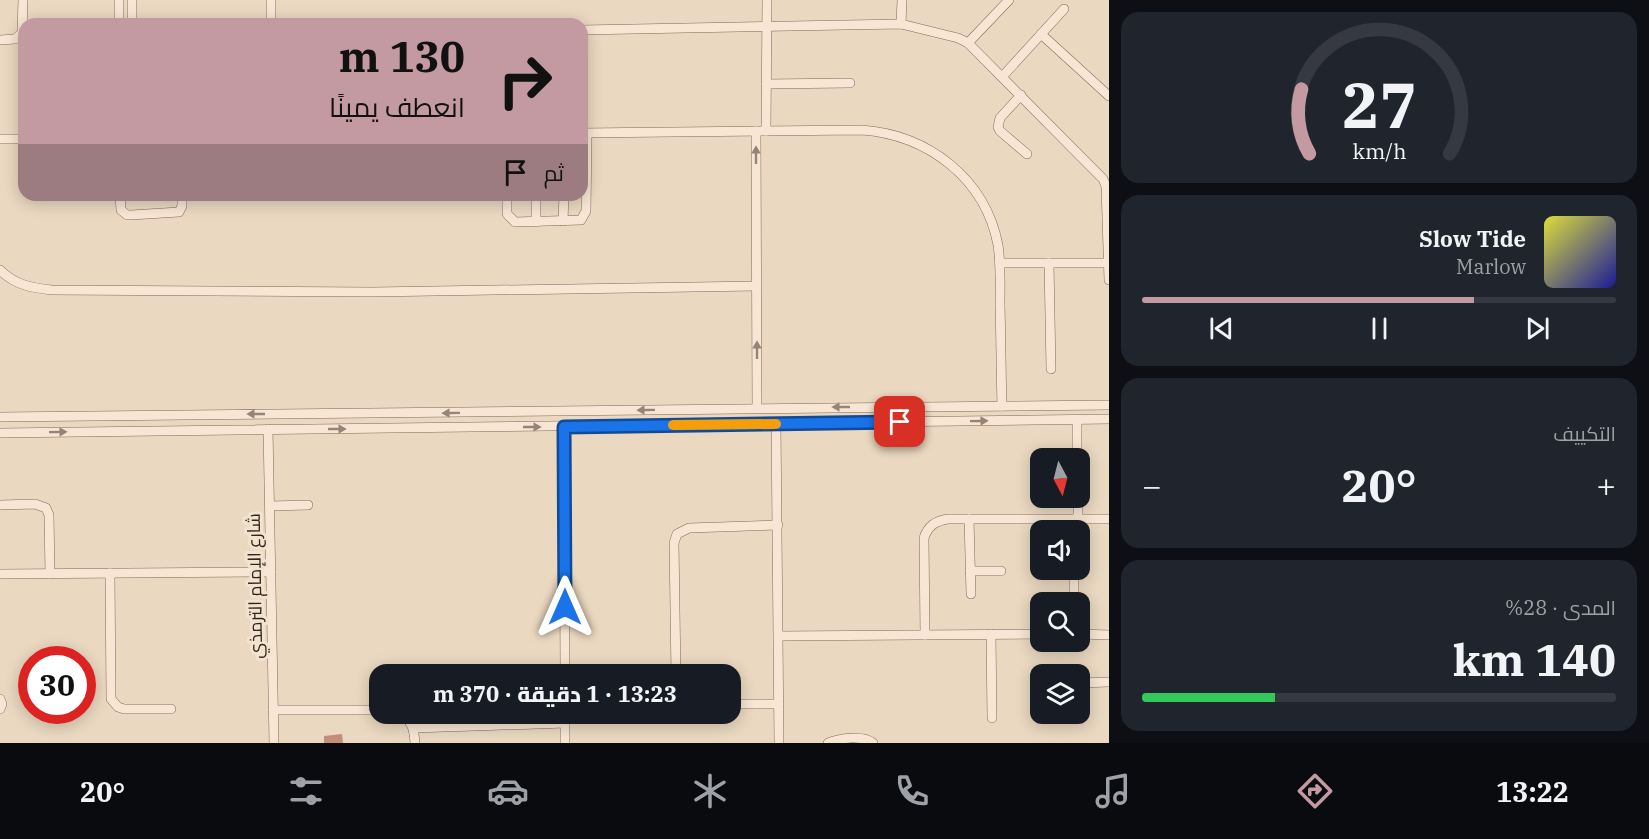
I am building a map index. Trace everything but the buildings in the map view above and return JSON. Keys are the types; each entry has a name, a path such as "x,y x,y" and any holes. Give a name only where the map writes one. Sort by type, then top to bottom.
{"street":[{"path":"22,18 23,0"},
{"path":"119,0 119,18"},
{"path":"132,0 132,18"},
{"path":"271,0 271,18"},
{"path":"757,408 756,286 761,131 766,84 767,0"},
{"path":"901,24 902,0"},
{"path":"968,43 1009,0"},
{"path":"1002,76 1064,9"},
{"path":"588,30 901,24 945,34 968,43 1106,176 1109,280"},
{"path":"1041,34 1109,96"},
{"path":"0,40 15,39 18,36"},
{"path":"766,84 850,83"},
{"path":"1021,95 1000,118 998,127 1027,154"},
{"path":"588,133 875,131 903,137 921,144 952,165 977,194 993,228 1000,263 1002,406"},
{"path":"0,140 18,139"},
{"path":"120,201 121,210 131,215 179,212 182,201"},
{"path":"507,201 507,214 515,222 536,222 581,220 586,211 586,201"},
{"path":"536,201 536,222"},
{"path":"563,221 564,201"},
{"path":"1000,263 1109,263"},
{"path":"1049,263 1051,369"},
{"path":"0,270 7,277 28,288 52,290 373,292 756,286"},
{"path":"0,417 1109,405"},
{"path":"941,406 941,421"},
{"path":"1043,406 1043,420"},
{"path":"817,423 818,407"},
{"path":"704,409 704,425"},
{"path":"610,410 610,426"},
{"path":"505,412 505,428"},
{"path":"313,414 313,429"},
{"path":"226,415 227,429"},
{"path":"0,433 1109,419"},
{"path":"1077,420 1077,448"},
{"path":"776,424 780,743"},
{"path":"564,427 565,664"},
{"name":"شارع الإمام الترمذي","path":"268,429 274,743"},
{"path":"0,505 35,504 46,508 49,515 50,574"},
{"path":"270,506 308,505"},
{"path":"1075,519 1077,508"},
{"path":"925,635 924,545 926,532 935,522 969,519 1109,519"},
{"path":"969,519 971,594"},
{"path":"676,664 674,543 677,534 689,528 778,525"},
{"path":"970,571 1001,571"},
{"path":"0,574 271,572"},
{"path":"110,573 111,699 124,709 171,709"},
{"path":"991,634 992,718"},
{"path":"779,636 1030,634"},
{"path":"1090,634 1109,634"},
{"path":"1090,683 1109,682"},
{"path":"0,699 2,704 0,709"},
{"path":"741,704 779,704"},
{"path":"273,710 369,710"},
{"path":"411,724 414,728 415,743"},
{"path":"414,728 481,724"},
{"path":"565,724 565,743"},
{"path":"828,743 836,740 865,739 873,743"}],"slow traffic":[{"path":"673,425 776,424"}],"route":[{"path":"565,607 564,427 900,422"}]}
